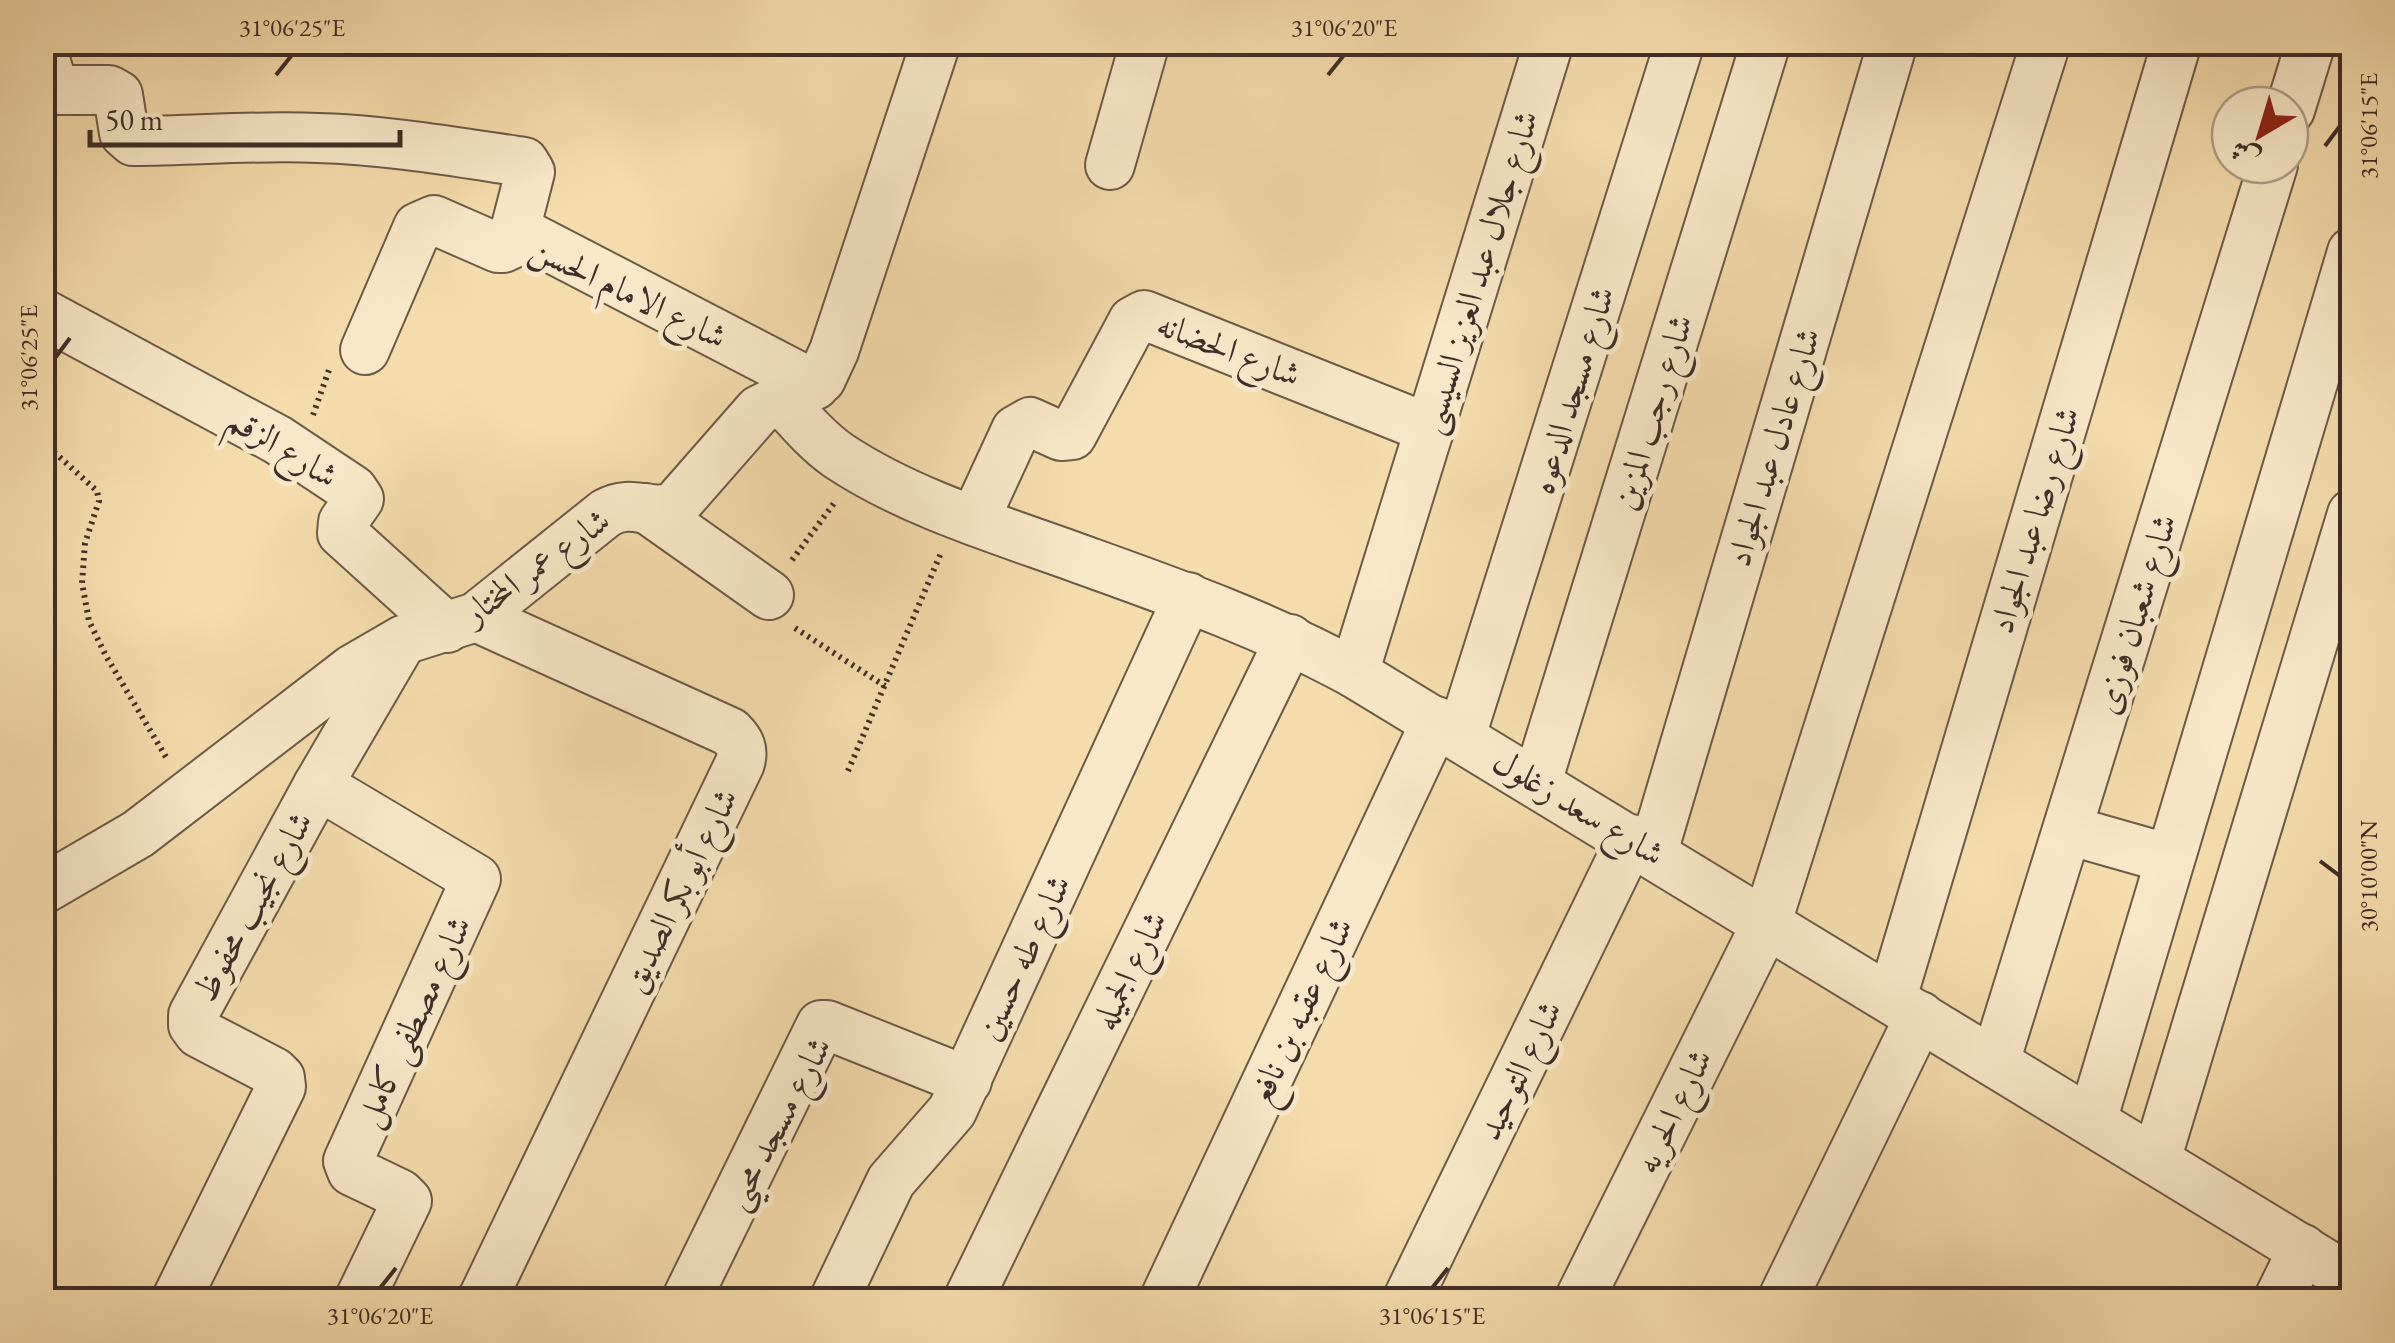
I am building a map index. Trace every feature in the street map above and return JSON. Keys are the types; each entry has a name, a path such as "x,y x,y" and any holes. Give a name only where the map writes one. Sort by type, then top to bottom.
{"street":[{"name":"شارع عمر المختار","path":"42,890 138,834 333,684 442,628 606,513 624,505 661,511 682,501 748,420 826,371 936,42"},
{"path":"1110,165 1145,42"},
{"name":"شارع جلال عبد العزيز السيسى","path":"1354,672 1549,42"},
{"name":"شارع مسجد الدعوه","path":"1449,729 1680,42"},
{"name":"شارع رجب المزين","path":"1538,782 1766,42"},
{"name":"شارع عادل عبد الجواد","path":"1642,845 1893,42"},
{"path":"1767,922 2046,42"},
{"name":"شارع رضا عبد الجواد","path":"1782,1300 1906,1007 2177,42"},
{"path":"2298,85 2311,42"},
{"path":"42,50 53,85 59,90 109,90 118,95 124,134 132,141 320,138 392,143 524,162 530,172 512,242"},
{"name":"شارع شعبان فوزى","path":"1995,1062 2267,185"},
{"name":"شارع الامام الحسن","path":"364,350 415,233 423,223 434,220 498,248 528,236 797,391"},
{"path":"2092,1121 2352,252"},
{"name":"شارع الزقم","path":"42,313 300,454 358,496 341,527 345,537 442,628"},
{"name":"شارع الحضانه","path":"965,518 1016,430 1030,422 1061,436 1072,434 1134,321 1144,315 1430,429"},
{"name":"شارع سعد زغلول","path":"797,391 818,439 859,468 965,518 1290,638 1354,672 2352,1280"},
{"path":"646,508 769,595"},
{"path":"2156,1160 2352,514"},
{"name":"شارع طه حسين","path":"834,1300 892,1181 941,1127 966,1081 1188,598"},
{"name":"شارع نجيب محفوظ","path":"176,1300 282,1083 274,1072 198,1033 193,1015 318,785 442,628"},
{"name":"شارع أبو بكر الصديق","path":"442,628 730,732 743,751 482,1300"},
{"name":"شارع الجميله","path":"968,1300 1290,638"},
{"name":"شارع عقبه بن نافع","path":"1164,1300 1449,729"},
{"name":"شارع مصطفى كامل","path":"318,785 473,875 476,882 348,1161 352,1171 407,1201 358,1300"},
{"path":"2068,830 2170,859"},
{"name":"شارع التوحيد","path":"1407,1300 1642,845"},
{"name":"شارع الحريه","path":"1578,1300 1767,922"},
{"name":"شارع مسجد محيى","path":"686,1300 818,1027 828,1025 966,1081"},
{"path":"2278,1300 2303,1249"}],"path":[{"path":"300,454 326,375 333,367 356,370 364,350"},
{"path":"54,452 94,487 98,496 85,543 82,583 90,621 106,656 190,796"},
{"path":"859,468 769,595 770,608 886,686"},
{"path":"848,772 965,518"}]}
